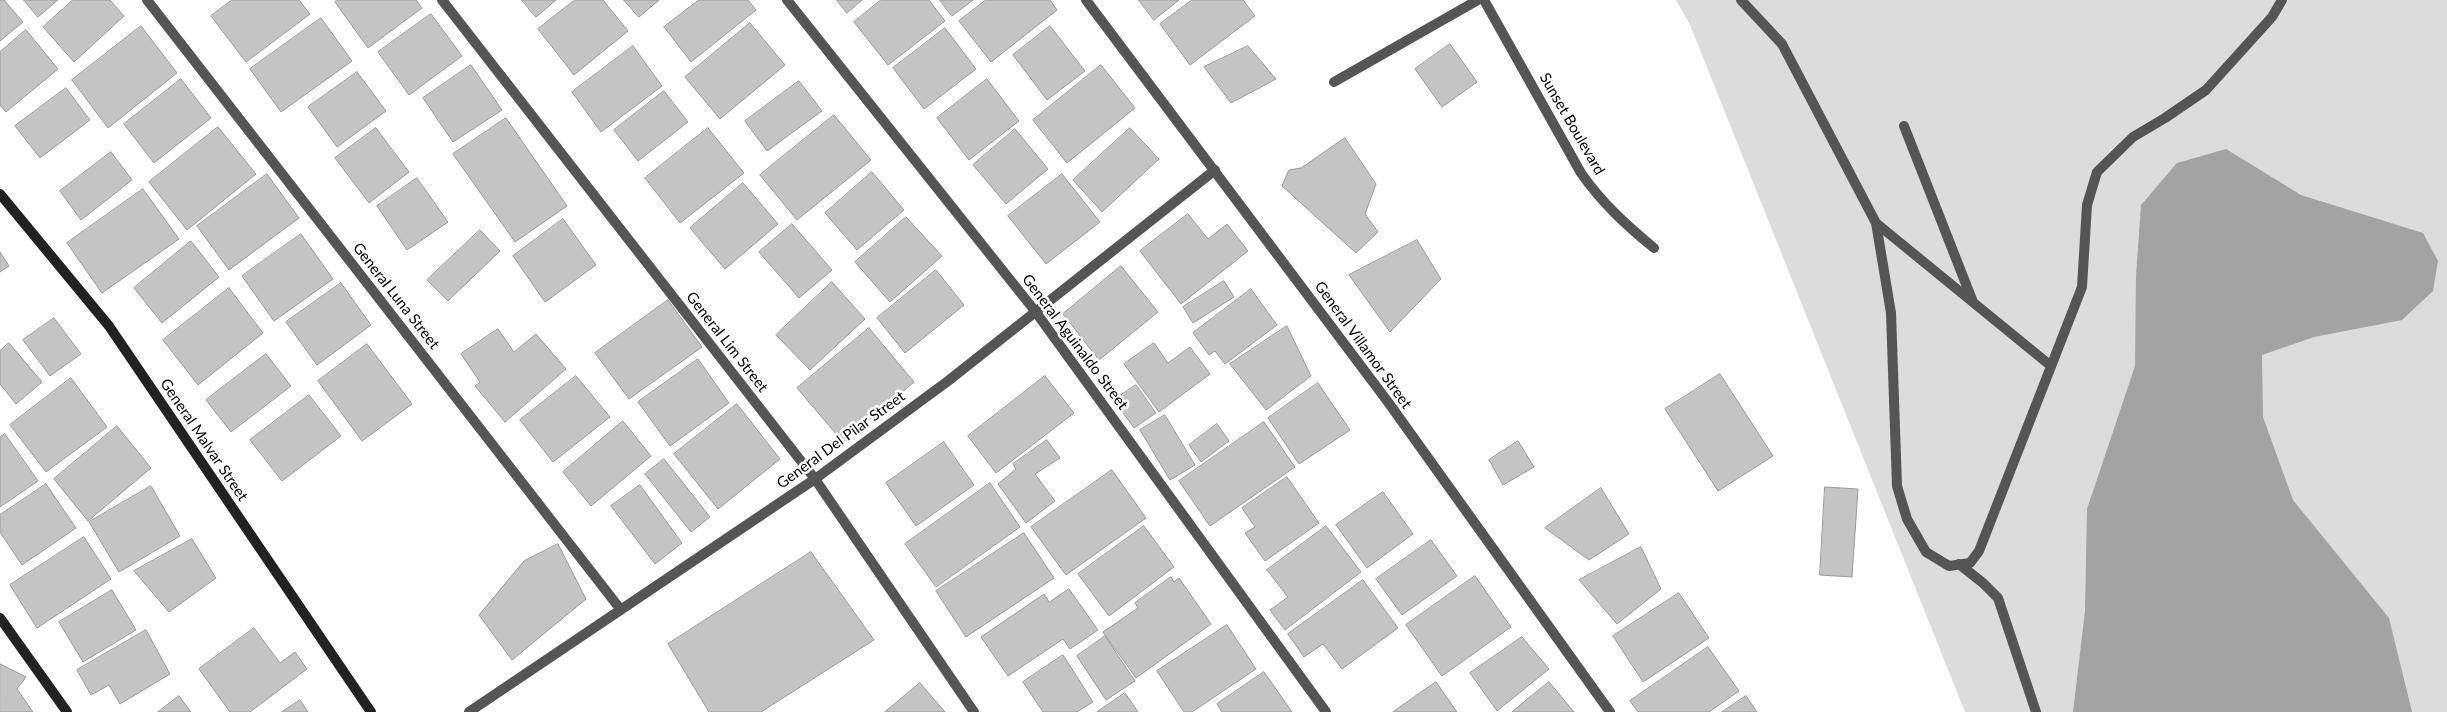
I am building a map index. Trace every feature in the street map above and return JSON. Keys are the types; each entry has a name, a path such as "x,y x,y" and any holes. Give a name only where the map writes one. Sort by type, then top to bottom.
{"street":[{"name":"General Luna Street","path":"147,0 621,610"},
{"name":"General Lim Street","path":"442,0 815,479 974,712"},
{"name":"General Aguinaldo Street","path":"787,0 1035,311 1326,712"},
{"name":"General Villamor Street","path":"1086,0 1388,402 1610,712"},
{"path":"1334,82 1478,0"},
{"name":"Sunset Boulevard","path":"1484,0 1581,173 1598,198 1654,248"},
{"path":"1741,0 1782,44 1876,223 1891,312 1897,486 1907,519 1926,552 1949,566 1970,564 1979,551 2082,287 2087,205 2097,172 2133,137 2206,90 2272,17 2282,0"},
{"path":"1904,126 1973,302"},
{"name":"General Del Pilar Street","path":"469,712 815,479 948,381 1215,170"},
{"name":"General Malvar Street","path":"0,194 109,326 370,712"},
{"path":"1876,223 2051,366"},
{"path":"1959,564 1998,598 2036,712"},
{"path":"0,618 67,712"}],"shaded area":[{"path":"1676,0 2447,0 2447,712 1965,712 1690,25"},
{"path":"2226,149 2301,195 2423,233 2438,261 2433,291 2402,320 2314,337 2262,355 2263,417 2293,500 2389,618 2412,712 2073,712 2085,611 2087,509 2135,366 2136,276 2141,205 2177,163"}],"building":[{"path":"0,0 4,0 23,22 0,41"},
{"path":"24,0 58,0 38,17"},
{"path":"73,0 110,0 124,16 74,62 43,27"},
{"path":"232,0 299,0 310,14 246,62 211,16"},
{"path":"337,0 416,0 422,8 368,48 335,2"},
{"path":"522,0 556,0 536,17"},
{"path":"575,0 603,0 628,31 574,75 538,29"},
{"path":"624,0 659,0 639,17"},
{"path":"699,0 748,0 756,10 691,62 664,27"},
{"path":"837,0 862,0 847,13"},
{"path":"881,0 929,0 945,21 888,65 854,22"},
{"path":"940,0 973,0 952,16"},
{"path":"986,0 1050,0 1057,10 991,62 959,21"},
{"path":"1139,0 1179,0 1154,20"},
{"path":"1192,0 1243,0 1255,16 1190,65 1160,24"},
{"path":"431,14 462,56 409,95 378,52"},
{"path":"321,18 352,61 281,112 250,69"},
{"path":"750,23 785,65 720,119 685,77"},
{"path":"141,26 177,73 108,128 72,80"},
{"path":"1050,26 1085,71 1047,100 1013,55"},
{"path":"945,28 976,69 924,109 893,68"},
{"path":"26,30 58,69 6,112 0,105 0,52"},
{"path":"1450,44 1477,82 1442,107 1415,69"},
{"path":"633,46 662,86 601,132 572,92"},
{"path":"1248,46 1276,79 1231,103 1204,67"},
{"path":"471,65 502,110 453,142 423,98"},
{"path":"1101,65 1135,108 1067,163 1033,120"},
{"path":"357,72 386,111 337,147 308,107"},
{"path":"181,79 211,118 154,163 124,124"},
{"path":"987,79 1019,121 969,160 937,118"},
{"path":"799,81 822,111 767,151 745,121"},
{"path":"66,88 90,120 40,158 15,126"},
{"path":"664,91 688,122 638,161 614,130"},
{"path":"834,115 871,160 797,220 760,175"},
{"path":"506,118 567,206 515,242 453,154"},
{"path":"218,127 256,174 187,230 149,182"},
{"path":"376,128 409,172 369,203 335,158"},
{"path":"708,128 744,173 680,223 645,178"},
{"path":"1130,128 1159,159 1102,212 1073,180"},
{"path":"1015,129 1048,169 1006,204 973,165"},
{"path":"1345,138 1376,184 1365,214 1378,232 1356,253 1282,186 1289,170 1301,168"},
{"path":"111,152 132,180 81,220 60,191"},
{"path":"872,172 904,210 857,250 825,213"},
{"path":"267,174 299,218 229,270 197,226"},
{"path":"1062,174 1100,222 1046,264 1008,216"},
{"path":"417,178 448,222 407,250 377,206"},
{"path":"743,183 778,224 725,269 690,228"},
{"path":"143,189 179,239 102,293 67,243"},
{"path":"1188,214 1208,239 1227,224 1248,251 1181,304 1140,251"},
{"path":"906,217 942,256 890,302 855,262"},
{"path":"563,219 596,265 545,302 513,256"},
{"path":"792,224 832,270 799,298 759,252"},
{"path":"480,230 500,251 448,301 427,280"},
{"path":"301,234 333,279 274,321 242,276"},
{"path":"1417,240 1441,279 1390,332 1349,275"},
{"path":"191,241 219,277 162,323 134,288"},
{"path":"0,252 9,266 0,272"},
{"path":"1121,266 1158,312 1099,360 1063,314"},
{"path":"936,270 964,305 905,353 877,318"},
{"path":"1224,281 1234,297 1193,323 1183,307"},
{"path":"832,282 865,319 810,370 776,335"},
{"path":"341,283 371,325 317,365 286,322"},
{"path":"229,288 263,333 198,385 163,340"},
{"path":"1251,289 1277,325 1225,364 1215,351 1209,355 1193,333"},
{"path":"668,300 702,347 629,399 595,353"},
{"path":"54,318 81,354 50,376 23,340"},
{"path":"1287,326 1311,376 1266,410 1230,364"},
{"path":"869,328 914,382 843,442 797,388"},
{"path":"498,329 514,352 536,334 566,369 505,422 475,386 480,382 461,354"},
{"path":"9,343 42,382 16,404 0,384 0,351"},
{"path":"1154,343 1168,363 1190,347 1210,374 1159,412 1124,364"},
{"path":"367,344 412,404 362,441 318,381"},
{"path":"266,354 291,386 231,432 206,400"},
{"path":"698,359 729,403 670,446 638,402"},
{"path":"1720,374 1773,456 1718,491 1665,409"},
{"path":"576,376 610,417 553,462 520,420"},
{"path":"1045,376 1074,413 996,473 968,436"},
{"path":"71,378 107,427 46,472 10,425"},
{"path":"1318,383 1350,430 1299,464 1268,418"},
{"path":"1136,385 1156,413 1134,428 1114,400"},
{"path":"309,395 341,436 282,481 250,440"},
{"path":"737,404 780,459 718,509 674,454"},
{"path":"1165,415 1195,465 1170,480 1140,430"},
{"path":"623,421 651,456 591,506 563,472"},
{"path":"1264,422 1295,467 1210,526 1179,481"},
{"path":"1217,424 1229,441 1201,462 1189,445"},
{"path":"117,426 151,468 88,521 54,479"},
{"path":"5,434 38,481 0,507 0,437"},
{"path":"1047,440 1060,458 1035,474 1055,501 1026,523 998,484 1016,469 1013,464"},
{"path":"1518,441 1534,467 1503,485 1489,460"},
{"path":"944,442 974,485 916,526 886,483"},
{"path":"664,459 710,517 691,532 645,474"},
{"path":"1112,470 1146,518 1066,575 1031,527"},
{"path":"1287,477 1319,523 1265,561 1245,533 1255,527 1242,508"},
{"path":"990,483 1020,527 936,587 905,544"},
{"path":"46,484 76,528 22,565 0,532 0,515"},
{"path":"640,485 682,543 655,564 611,506"},
{"path":"151,486 180,536 119,572 89,522"},
{"path":"1825,487 1858,489 1852,577 1820,575"},
{"path":"1601,488 1629,534 1589,560 1545,528"},
{"path":"1383,492 1413,534 1367,568 1336,525"},
{"path":"1144,526 1174,567 1109,616 1078,574"},
{"path":"1326,526 1361,572 1285,630 1270,610 1288,597 1267,570"},
{"path":"1024,533 1054,578 966,637 936,591"},
{"path":"84,537 111,579 37,628 10,585"},
{"path":"192,539 216,578 169,612 134,571"},
{"path":"1431,540 1457,576 1402,615 1376,579"},
{"path":"558,544 586,599 512,660 479,615 524,561"},
{"path":"1641,547 1661,589 1617,624 1579,580"},
{"path":"811,552 874,640 761,712 709,712 668,644"},
{"path":"1475,576 1511,627 1442,676 1406,625"},
{"path":"1171,577 1174,582 1179,578 1211,624 1136,678 1103,632 1138,608 1135,603"},
{"path":"1363,580 1398,628 1342,669 1323,644 1304,657 1288,634"},
{"path":"1069,589 1098,630 1070,649 1063,639 1008,676 981,637 1044,594 1049,602"},
{"path":"112,590 136,630 83,662 59,622"},
{"path":"1679,593 1709,638 1643,682 1613,636"},
{"path":"1227,625 1256,669 1192,712 1184,712 1157,671"},
{"path":"254,628 280,663 295,652 307,669 250,712 230,712 199,669"},
{"path":"146,630 170,674 120,704 109,685 91,695 77,670"},
{"path":"1105,636 1135,681 1106,700 1077,656"},
{"path":"1522,637 1549,669 1497,711 1470,673"},
{"path":"1708,647 1739,691 1709,712 1638,712 1630,701"},
{"path":"1063,655 1093,702 1077,712 1043,712 1023,682"},
{"path":"0,664 26,677 17,689 33,712 0,712"},
{"path":"1264,672 1292,712 1222,712 1217,704"},
{"path":"1436,682 1457,712 1393,712"},
{"path":"1549,682 1574,712 1512,712 1525,701"},
{"path":"920,683 945,712 885,712"},
{"path":"1125,693 1138,712 1097,712"},
{"path":"179,696 191,712 158,712"},
{"path":"1746,696 1757,712 1722,712"},
{"path":"300,700 308,712 282,712"}]}
